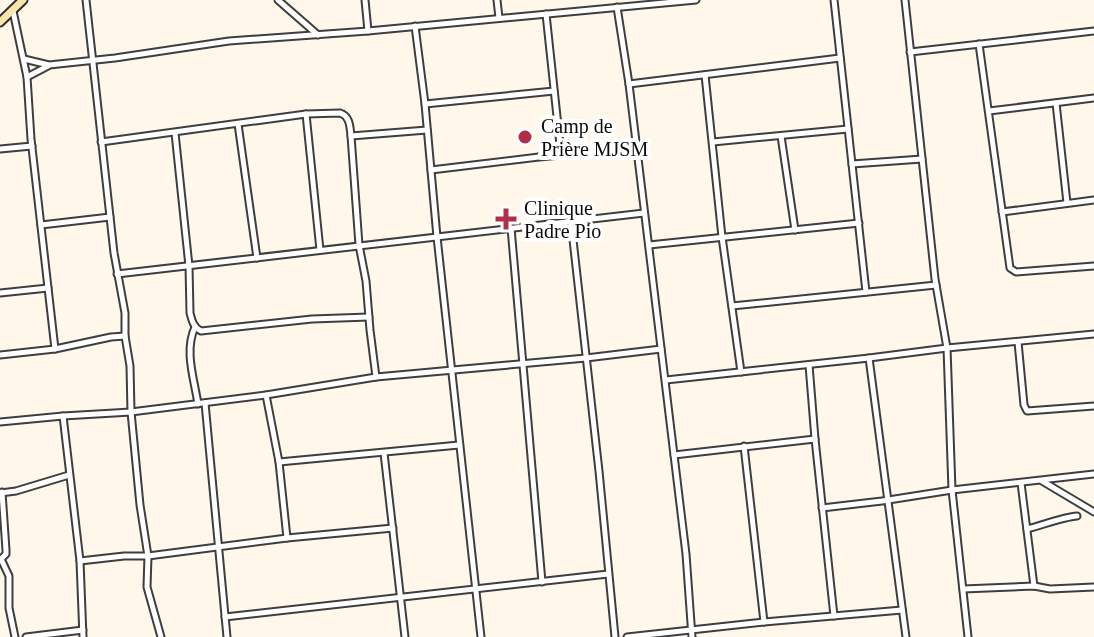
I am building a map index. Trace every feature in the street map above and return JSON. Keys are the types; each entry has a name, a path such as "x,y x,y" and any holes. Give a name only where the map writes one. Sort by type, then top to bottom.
{"street":[{"path":"0,22 23,0"},
{"path":"86,0 117,274 125,308 131,412 148,556 147,587 161,637"},
{"path":"278,0 318,35"},
{"path":"365,0 368,31"},
{"path":"497,0 499,18"},
{"path":"24,59 49,65 212,43 696,0"},
{"path":"834,0 866,292"},
{"path":"905,0 936,285 947,348 952,490 968,637"},
{"path":"617,7 686,554 691,634"},
{"path":"13,10 27,77 55,349"},
{"path":"546,14 561,154"},
{"path":"415,26 481,637"},
{"path":"910,52 1094,31"},
{"path":"979,44 1012,271 1094,266"},
{"path":"629,84 840,58"},
{"path":"27,77 49,65"},
{"path":"705,75 722,237 741,372"},
{"path":"425,104 554,91"},
{"path":"989,111 1094,98"},
{"path":"1056,103 1067,203"},
{"path":"101,142 306,114 343,113 349,122 351,136 359,245 376,377"},
{"path":"306,114 320,250"},
{"path":"238,124 257,258"},
{"path":"713,142 848,129"},
{"path":"351,136 427,130"},
{"path":"175,133 189,266 190,313 195,327 201,331 312,319 369,317"},
{"path":"781,136 795,230"},
{"path":"0,149 32,146"},
{"path":"431,170 636,148"},
{"path":"852,164 922,159"},
{"path":"1002,212 1094,200"},
{"path":"117,274 644,213"},
{"path":"41,225 110,217"},
{"path":"571,222 615,637"},
{"path":"649,245 859,223"},
{"path":"511,228 542,582"},
{"path":"732,306 936,285"},
{"path":"0,293 48,288"},
{"path":"195,327 189,351 202,403 227,637"},
{"path":"665,380 1094,334"},
{"path":"0,355 125,336"},
{"path":"1018,342 1027,411 1094,406"},
{"path":"0,422 131,412 376,377 661,349"},
{"path":"869,358 906,637"},
{"path":"809,365 834,616"},
{"path":"266,395 279,462 287,538"},
{"path":"26,637 83,634 80,561 63,416"},
{"path":"674,455 815,439"},
{"path":"279,462 459,445"},
{"path":"744,446 764,622"},
{"path":"384,453 405,637"},
{"path":"822,508 1094,474"},
{"path":"15,637 9,608 9,576 0,559 6,554 1,492 16,491 69,475"},
{"path":"1041,480 1094,512"},
{"path":"1021,483 1034,586"},
{"path":"1027,529 1077,516"},
{"path":"80,561 393,528"},
{"path":"225,617 608,574"},
{"path":"963,589 1094,587"},
{"path":"627,637 691,634 764,622 902,610"}],"place":[{"name":"Camp de Prière MJSM","path":"525,137"},
{"name":"Clinique Padre Pio","path":"506,219"}]}
